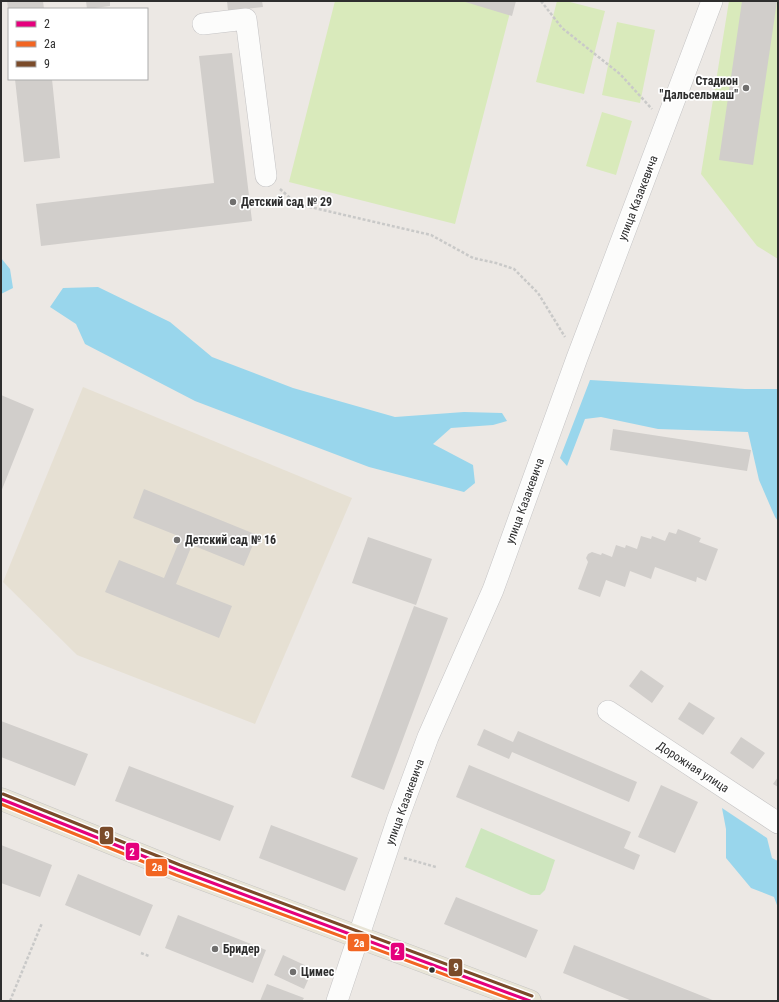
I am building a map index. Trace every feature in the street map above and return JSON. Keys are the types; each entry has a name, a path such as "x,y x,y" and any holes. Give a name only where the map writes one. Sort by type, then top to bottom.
{"main road":[{"path":"1,799 178,870 359,936 530,1001"}],"street":[{"name":"улица Казакевича","path":"337,1001 386,854 428,738 493,590 577,358 712,1"},
{"path":"203,24 246,19 266,176"},
{"name":"Дорожная улица","path":"608,711 778,823"}],"path":[{"path":"541,1 562,28 620,74 666,124"},
{"path":"266,176 296,204 431,235 473,258 514,269 538,293 577,358"},
{"path":"386,854 436,867"},
{"path":"10,1001 42,923"},
{"path":"140,953 149,956"}],"shaded area":[{"name":"Детский сад № 16","path":"83,387 352,498 255,724 77,655 3,582"}],"green space":[{"path":"335,1 513,1 455,224 289,182"},
{"path":"557,1 566,1 605,11 584,94 536,82"},
{"name":"Стадион \"Дальсельмаш\"","path":"729,1 778,1 778,259 757,246 701,174"},
{"path":"617,22 655,30 640,103 602,95"},
{"path":"602,112 632,121 616,175 586,166"},
{"path":"481,828 555,860 545,890 540,895 531,895 465,867"}],"water":[{"path":"1,258 10,269 13,288 1,294"},
{"path":"98,287 170,322 212,357 293,388 395,417 464,412 502,413 507,421 493,425 451,428 433,444 473,465 475,483 464,492 369,467 195,401 85,344 76,324 50,307 63,288"},
{"path":"590,380 745,389 778,389 778,521 759,480 748,432 658,429 601,417 585,419 567,466 560,458"},
{"path":"722,808 767,838 772,858 778,861 778,908 774,897 751,888 726,858 726,829"}],"building":[{"path":"7,1 43,1 44,8 8,9"},
{"path":"86,1 110,1 110,6 87,8"},
{"path":"227,1 262,1 263,7 228,11"},
{"path":"462,1 516,1 512,16"},
{"path":"742,1 777,1 753,165 719,160"},
{"path":"232,53 252,221 41,246 36,204 214,183 199,56"},
{"path":"15,80 52,80 60,158 24,162"},
{"path":"1,395 34,409 1,492"},
{"path":"613,429 751,450 747,471 610,450"},
{"path":"144,489 257,535 244,566 192,545 176,584 232,606 219,638 105,592 119,560 164,578 181,537 133,518"},
{"path":"678,529 701,538 699,542 718,549 706,581 697,577 696,582 655,567 651,579 630,571 625,587 606,580 600,597 578,589 588,562 586,558 588,554 592,552 601,555 602,553 612,557 616,545 625,548 626,545 637,549 641,536 651,539 652,536 665,541 669,532 676,534"},
{"path":"368,537 432,559 416,605 352,583"},
{"path":"414,606 448,618 384,790 351,777"},
{"path":"641,670 664,686 652,703 629,686"},
{"path":"689,702 715,718 703,735 678,719"},
{"path":"1,721 88,754 75,786 1,757"},
{"path":"484,729 513,742 518,731 637,782 629,802 512,752 509,759 477,745"},
{"path":"741,737 765,753 753,769 730,753"},
{"path":"469,765 631,832 624,848 640,855 634,870 456,797"},
{"path":"129,766 234,806 220,841 115,801"},
{"path":"778,777 778,787 773,784"},
{"path":"661,785 698,802 675,853 638,837"},
{"path":"271,825 358,858 345,891 259,858"},
{"path":"1,845 52,865 40,897 1,883"},
{"path":"78,874 153,905 140,936 65,905"},
{"path":"456,897 538,930 526,958 444,924"},
{"name":"Бридер","path":"178,915 266,950 253,983 165,948"},
{"path":"574,945 715,1001 632,1001 563,973"},
{"name":"Цимес","path":"283,955 313,969 304,989 274,975"},
{"path":"267,984 304,998 302,1001 260,1001"}],"transit line":[{"name":"9","path":"3,794 180,865 532,996"},
{"name":"2","path":"1,799 178,870 530,1001"},
{"name":"2а","path":"1,804 176,875 516,1001"}],"place":[{"name":"Стадион \"Дальсельмаш\"","path":"746,88"},
{"name":"Детский сад № 29","path":"233,202"},
{"name":"Детский сад № 16","path":"177,540"},
{"name":"Бридер","path":"215,949"},
{"name":"Цимес","path":"293,972"}]}
